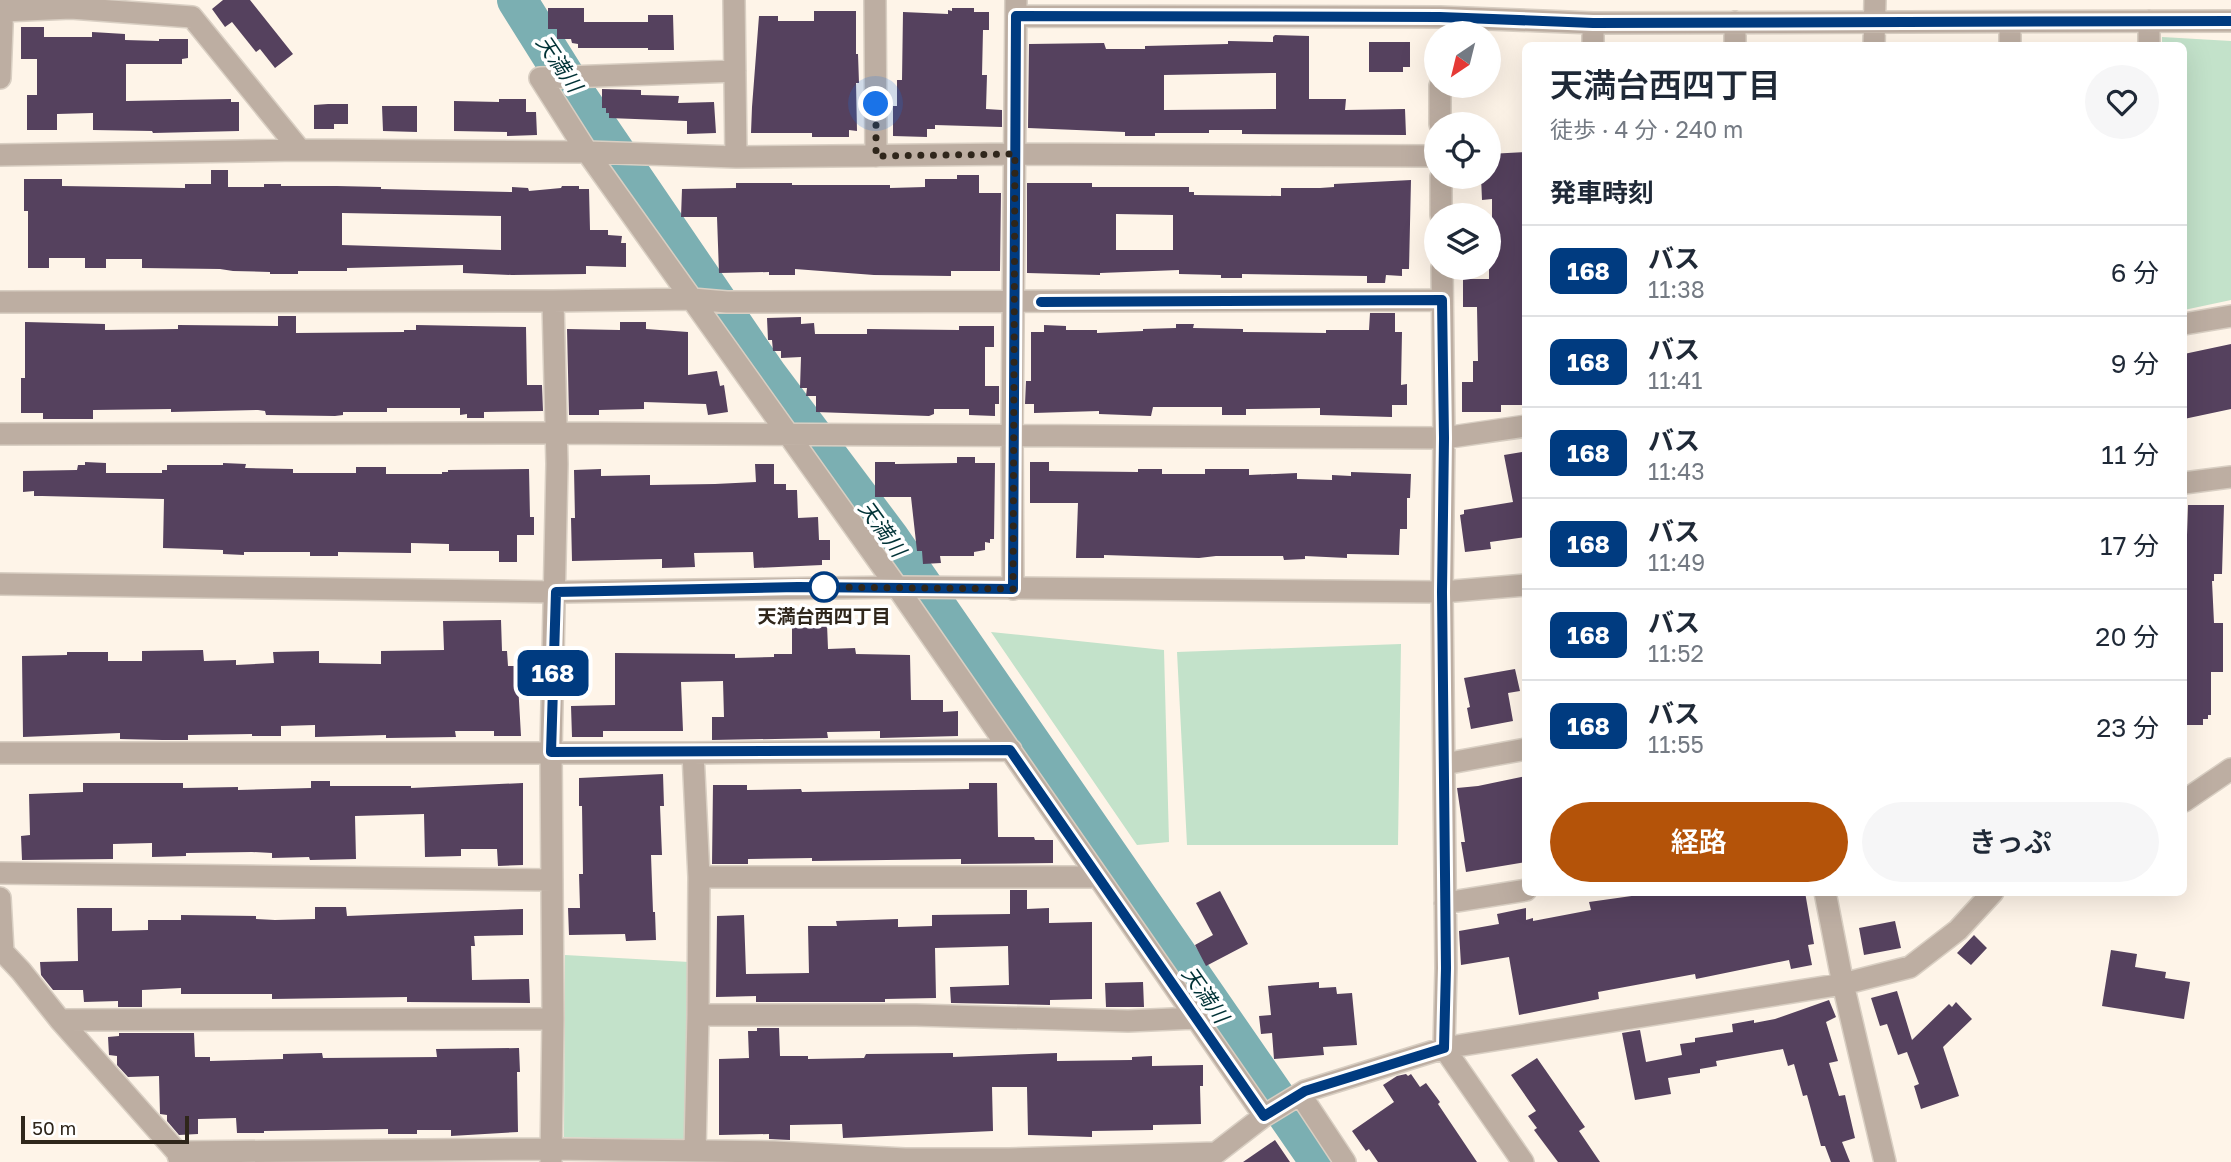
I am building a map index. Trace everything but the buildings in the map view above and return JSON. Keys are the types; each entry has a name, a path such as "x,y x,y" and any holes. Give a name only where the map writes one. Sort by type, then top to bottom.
{"street":[{"path":"734,0 736,157"},
{"path":"875,0 876,156"},
{"path":"1874,42 1875,0"},
{"path":"0,78 3,5 192,17 300,150"},
{"path":"1013,589 1016,8 1593,23 2231,21"},
{"path":"2149,21 2149,42"},
{"path":"1735,22 1735,42"},
{"path":"2010,22 2010,42"},
{"path":"1593,23 1593,42"},
{"path":"735,71 540,78 587,152 897,587 1264,1116"},
{"path":"0,155 300,150 587,152 736,157 1015,154 1424,156"},
{"path":"1442,280 1444,1048 1523,1162"},
{"path":"0,302 1442,300"},
{"path":"551,1156 551,752 556,592 553,301"},
{"path":"2187,323 2231,316"},
{"path":"0,434 556,433 1444,438 1522,427"},
{"path":"2187,484 2231,477"},
{"path":"0,584 556,592 897,587 1442,592 1522,585"},
{"path":"0,753 1010,750"},
{"path":"1444,764 1522,750"},
{"path":"693,753 699,877 695,1151"},
{"path":"2187,800 2231,769"},
{"path":"0,873 552,880"},
{"path":"699,877 1098,877"},
{"path":"1445,903 1522,891"},
{"path":"1826,896 1843,984 1885,1162"},
{"path":"0,898 3,952 179,1157 551,1156 695,1151 774,1152 905,1161 1219,1158 1264,1116 1305,1091 1444,1048 1843,984 1910,967 1958,930 1989,896"},
{"path":"698,1016 916,1015 1128,1021 1196,1018"},
{"path":"60,1020 553,1019"},
{"path":"1300,1094 1345,1162"}],"green space":[{"path":"2162,37 2231,41 2231,300 2187,309 2187,42 2162,42"},
{"path":"991,632 1164,650 1169,842 1137,845"},
{"path":"1401,644 1398,845 1187,845 1177,652"},
{"path":"565,955 689,962 684,1141 564,1137"}],"waterway":[{"name":"天満川","path":"517,0 579,99 767,375 890,539 1320,1162"}],"bus line":[{"name":"168","path":"1041,302 1442,300 1446,968 1444,1048 1305,1091 1264,1116 1010,750 551,752 556,592 798,587 1013,589 1016,16 1440,17 1593,23 2231,21"}],"place":[{"name":"天満台西四丁目","path":"824,587"}],"route":[{"path":"824,587 1013,589 1015,154 876,156 876,104"}]}
